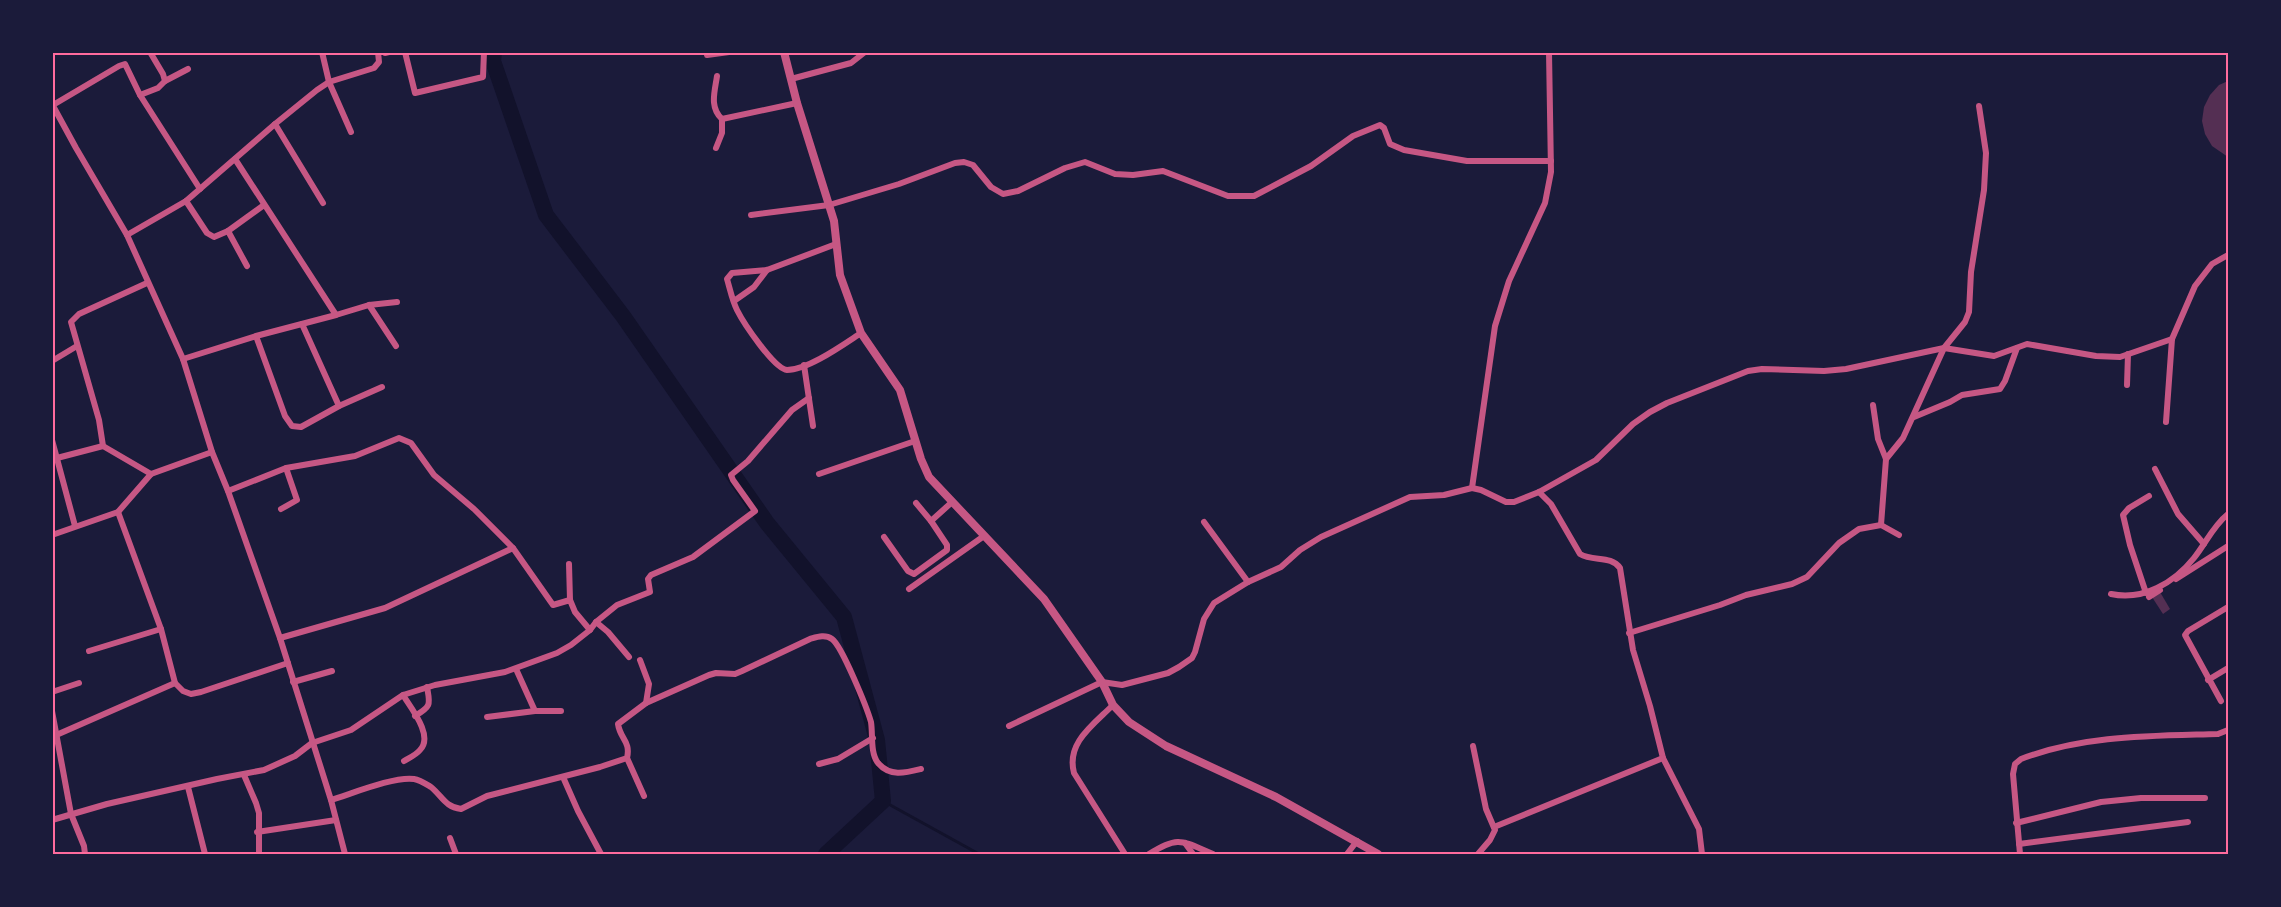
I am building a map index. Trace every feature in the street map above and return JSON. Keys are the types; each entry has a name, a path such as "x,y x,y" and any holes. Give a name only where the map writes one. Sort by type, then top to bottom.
{"street":[{"path":"150,52 165,81"},
{"path":"322,52 329,82 351,132"},
{"path":"127,235 186,201 275,124 329,82 374,68 379,62 378,52"},
{"path":"405,52 415,93 483,76 483,52"},
{"path":"707,55 729,52"},
{"path":"784,52 797,103 830,205 840,275 861,333 900,390 928,477 1044,599 1102,682 1113,705 1129,722 1166,746 1276,797 1378,855"},
{"path":"791,79 851,63 865,52"},
{"path":"1472,488 1495,326 1509,281 1545,203 1551,172 1549,52"},
{"path":"200,189 140,95 126,67 122,64 53,104 127,235 183,359 213,452 280,638 331,800 345,855"},
{"path":"140,95 155,90 165,81 188,69"},
{"path":"716,148 722,133 722,119 713,104 717,76"},
{"path":"722,119 797,103"},
{"path":"1886,459 1903,438 1944,348 1965,322 1969,312 1971,272 1986,153 1979,106"},
{"path":"275,124 323,202"},
{"path":"751,215 830,205 899,184 946,165 964,162 973,165 991,187 1003,194 1018,192 1065,168 1085,162 1115,174 1133,175 1163,171 1228,196 1254,195 1311,166 1353,136 1380,125 1384,128 1390,144 1404,150 1467,160 1551,160"},
{"path":"235,159 336,315"},
{"path":"186,201 210,236 214,237 228,231 264,205"},
{"path":"228,231 247,266"},
{"path":"836,244 767,270 729,274 727,279 736,309 778,365 788,370 804,366 861,333"},
{"path":"2166,422 2172,339 2195,286 2212,264 2229,255"},
{"path":"734,301 754,287 767,270"},
{"path":"103,446 99,420 71,322 74,317 147,283"},
{"path":"183,359 369,305 397,302"},
{"path":"369,305 396,346"},
{"path":"303,324 339,406"},
{"path":"256,336 289,424 301,427 339,406 382,387"},
{"path":"1009,726 1102,682 1122,685 1168,673 1185,663 1195,652 1204,619 1214,603 1248,582 1281,567 1308,544 1321,537 1402,499 1444,495 1472,488 1506,502 1514,502 1539,492 1596,460 1633,424 1650,412 1748,371 1846,369 1944,348 1987,356 2002,355 2027,344 2108,357 2128,354 2172,339"},
{"path":"52,361 77,346"},
{"path":"1914,417 1962,395 2000,389 2017,348"},
{"path":"2127,384 2128,354"},
{"path":"804,366 813,426"},
{"path":"52,820 279,765 312,743 351,730 403,695 427,687 516,669 571,645 619,603 650,592 648,581 651,575 693,557 755,511 731,475 748,461 792,410 809,398"},
{"path":"1873,405 1878,439 1886,459 1881,525"},
{"path":"228,491 286,468 355,456 399,438 405,439 434,475 474,509 513,548 553,605 570,600"},
{"path":"52,440 75,526"},
{"path":"819,474 915,441"},
{"path":"57,458 103,446 151,474"},
{"path":"52,535 118,512 151,474 213,452"},
{"path":"282,509 297,500 286,468"},
{"path":"2155,469 2178,514 2204,544"},
{"path":"1539,492 1551,504 1581,554 1585,557 1613,561 1620,567 1629,633 1663,758 1699,829 1702,855"},
{"path":"2148,595 2130,546 2124,514 2129,508 2149,496"},
{"path":"884,537 908,571 914,574 947,550 947,546 932,521 916,503"},
{"path":"932,521 951,503"},
{"path":"118,512 160,628 174,683 183,692 201,692 288,663"},
{"path":"2148,595 2192,561 2214,527 2229,514"},
{"path":"1204,522 1248,582"},
{"path":"1629,633 1746,595 1792,584 1813,572 1846,536 1859,529 1881,525 1899,535"},
{"path":"909,589 984,536"},
{"path":"2111,594 2123,597 2148,595 2229,546"},
{"path":"280,638 385,608 513,548"},
{"path":"569,564 570,600 575,612 590,630"},
{"path":"2221,701 2185,635 2229,607"},
{"path":"596,622 608,632 629,657"},
{"path":"88,651 160,628"},
{"path":"644,796 627,758 628,746 618,724 646,703 709,675 735,674 818,637 828,637 836,643 861,693 873,738 874,753 880,765 898,774 921,769"},
{"path":"640,660 649,684 646,703"},
{"path":"2208,680 2229,668"},
{"path":"516,669 534,703 535,711"},
{"path":"293,682 332,671"},
{"path":"52,692 79,683"},
{"path":"54,736 174,683"},
{"path":"416,716 428,708 430,703 427,687"},
{"path":"403,695 424,735 424,745 404,761"},
{"path":"1113,705 1080,739 1072,753 1071,763 1074,773 1125,855"},
{"path":"52,711 54,736 71,814 84,846 85,855"},
{"path":"487,717 535,711 561,711"},
{"path":"2020,855 2013,769 2021,759 2076,745 2117,738 2218,734 2229,730"},
{"path":"819,764 838,759 873,738"},
{"path":"1473,746 1486,809 1494,827 1493,834 1478,855"},
{"path":"331,800 411,778 432,788 446,804 460,809 487,796 627,758"},
{"path":"1494,827 1663,758"},
{"path":"244,775 259,813 259,855"},
{"path":"563,777 601,855"},
{"path":"188,787 205,855"},
{"path":"2016,823 2101,802 2141,798 2205,798"},
{"path":"258,832 336,820"},
{"path":"2019,844 2188,822"},
{"path":"450,838 456,855"},
{"path":"1149,855 1173,841 1185,843 1213,855"},
{"path":"1347,855 1357,842"},
{"path":"1185,843 1193,855"}],"building":[{"path":"2228,81 2228,157 2212,146 2205,134 2202,121 2204,107 2210,95 2219,85"},
{"path":"2160,592 2170,609 2163,614 2152,597"}],"waterway":[{"path":"494,52 493,61 546,215 623,316 767,523 844,617 877,740 883,801 826,854"},
{"path":"883,801 979,854"}]}
